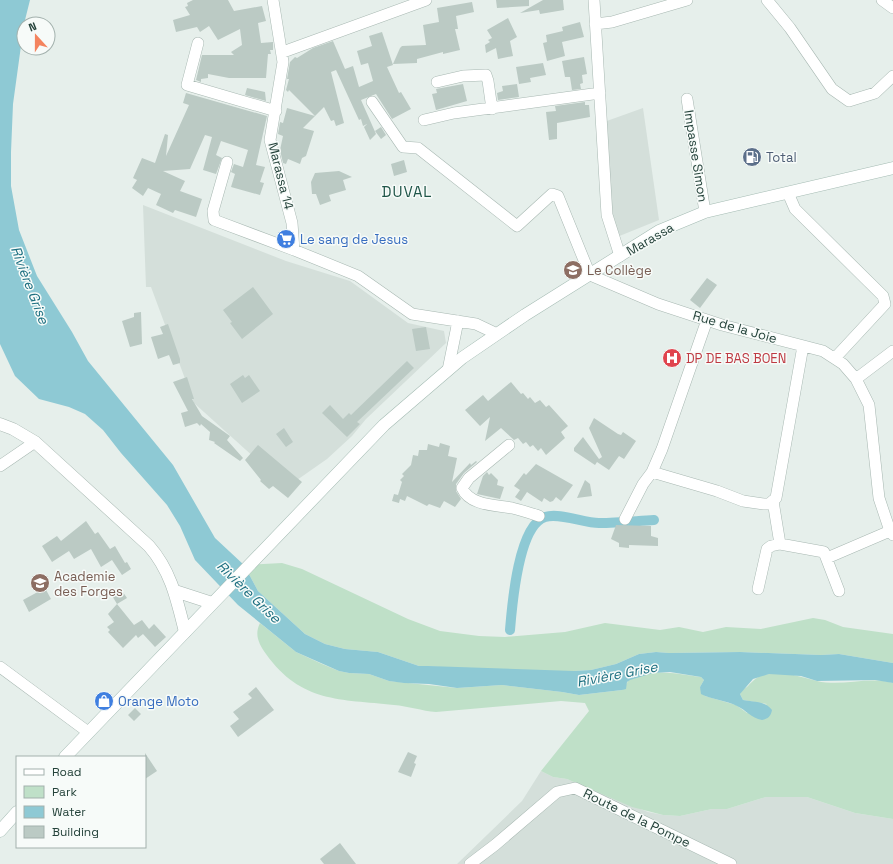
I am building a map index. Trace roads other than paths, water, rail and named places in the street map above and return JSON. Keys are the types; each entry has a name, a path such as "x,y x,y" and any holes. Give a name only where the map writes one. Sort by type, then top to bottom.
{"main road":[{"name":"Marassa","path":"66,756 213,601 384,425 448,370 497,334 660,231 705,212 893,168"},
{"path":"0,424 13,429 35,442 149,546 160,558 175,591 185,632"},
{"path":"175,591 213,601"},
{"path":"0,831 16,813"}],"street":[{"name":"Marassa 14","path":"273,0 283,52 280,86 270,140 292,223 294,250"},
{"path":"283,52 426,0"},
{"path":"594,0 607,215 620,256"},
{"path":"595,24 612,22 687,0"},
{"path":"767,0 790,28 832,89 849,101 875,94 893,76"},
{"path":"882,0 893,8"},
{"path":"198,43 188,86 276,111"},
{"path":"437,82 463,76 486,75 492,108"},
{"path":"424,120 454,113 600,93"},
{"name":"Impasse Simon","path":"687,99 705,212"},
{"path":"372,102 403,147 418,148 517,226 552,194 558,196 590,274"},
{"path":"227,162 213,211 214,220 358,276 412,314 476,324 497,334"},
{"path":"788,193 795,209 883,296 885,301 885,304 835,358"},
{"name":"Rue de la Joie","path":"590,274 658,304 707,320 823,351 843,364 856,379 869,405 879,498 891,533"},
{"path":"625,520 640,489 652,472 662,449 707,320"},
{"path":"448,370 458,321"},
{"path":"652,472 743,500 764,504 773,501 776,498 804,346"},
{"path":"856,379 893,351"},
{"path":"0,466 35,442"},
{"path":"509,445 469,478 462,488 468,496 481,503 521,510 539,516"},
{"path":"773,501 780,544"},
{"path":"827,558 891,533"},
{"path":"758,589 767,549 771,546 780,544 822,550 827,558 839,591"},
{"path":"0,667 88,732"},
{"name":"Route de la Pompe","path":"470,864 495,845 557,792 575,788 731,864"}],"water":[{"name":"Rivière Grise","path":"0,0 30,0 26,16 16,16 16,56 20,56 13,104 11,186 19,230 37,276 72,332 88,361 173,465 215,538 244,565 258,591 305,634 325,644 345,649 378,652 419,666 574,671 591,670 616,664 639,654 656,652 839,654 893,663 893,683 875,680 817,681 801,676 769,674 753,679 740,694 743,700 763,703 772,710 769,717 762,720 755,718 733,704 701,694 700,687 704,680 701,677 670,672 653,673 630,680 627,682 626,689 579,695 502,685 457,688 429,684 404,683 389,681 369,674 339,671 296,652 238,605 195,560 180,526 167,505 121,453 103,430 85,414 69,407 39,399 15,376 0,344"}],"waterway":[{"path":"510,630 518,568 528,535 536,523 545,517 551,516 593,523 654,520"}],"place":[{"name":"Total","path":"752,157"},
{"name":"Le sang de Jesus","path":"286,239"},
{"name":"Le Collège","path":"573,270"},
{"name":"DP DE BAS BOEN","path":"672,358"},
{"name":"Academie des Forges","path":"40,583"},
{"name":"Orange Moto","path":"104,701"}],"district":[{"name":"DUVAL","path":"407,191"}]}
